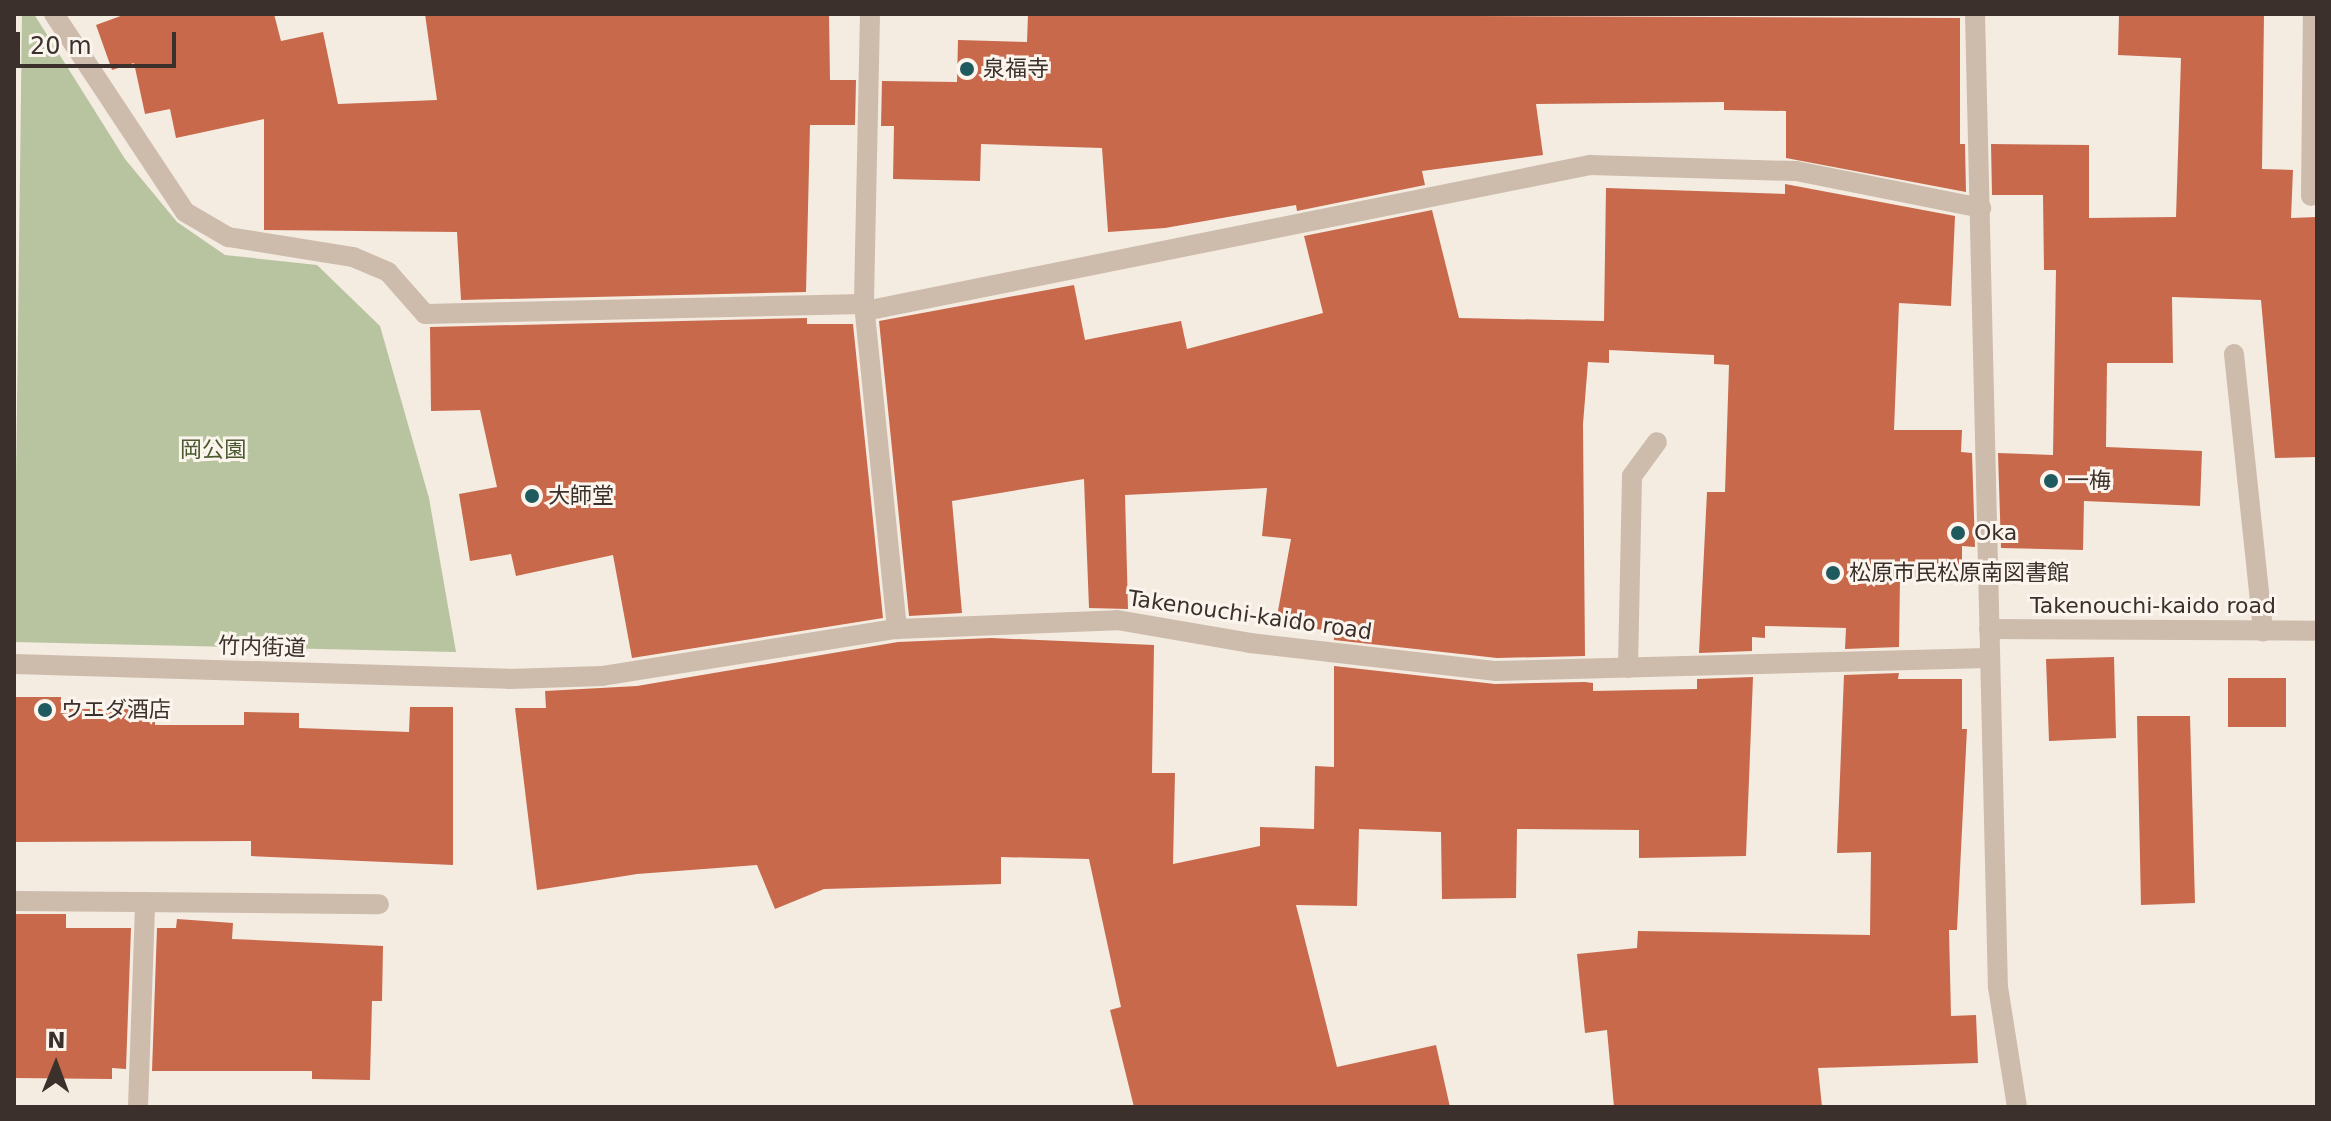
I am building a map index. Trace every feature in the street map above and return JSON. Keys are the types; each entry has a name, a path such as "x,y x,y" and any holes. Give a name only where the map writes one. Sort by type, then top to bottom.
{"street":[{"path":"54,14 185,212 228,237 353,257 388,272 425,314 865,308 1590,165 1796,171 1981,208"},
{"path":"870,14 865,308 897,629"},
{"path":"1975,14 1998,987 2017,1107"},
{"path":"2311,196 2313,14"},
{"path":"2234,354 2263,631"},
{"path":"1628,668 1632,476 1657,442"},
{"name":"Takenouchi-kaido road","path":"897,629 1117,620 1250,643 1496,671 1988,658"},
{"name":"竹内街道","path":"14,664 509,679 602,676 749,658 897,629"},
{"name":"Takenouchi-kaido road","path":"1989,629 2317,631"},
{"path":"14,901 379,904"},
{"path":"138,1107 145,902"}],"green space":[{"name":"岡公園","path":"34,14 125,159 177,222 225,255 317,265 380,326 429,498 456,652 14,642 22,15"}],"building":[{"path":"126,14 274,14 281,41 323,32 338,104 437,100 425,14 829,14 830,80 856,80 855,125 810,125 806,292 461,300 457,232 264,230 264,119 176,138 170,109 145,114 134,63 112,70 96,25"},
{"path":"1028,14 1960,18 1960,144 1965,144 1966,192 1786,158 1786,111 1724,110 1724,102 1536,104 1543,155 1422,171 1425,185 1297,211 1296,205 1165,228 1108,232 1102,148 981,144 980,181 893,179 894,126 881,126 882,81 957,82 958,40 1027,42"},
{"path":"2119,14 2264,14 2262,169 2293,170 2291,218 2317,217 2317,457 2275,458 2261,300 2172,297 2173,363 2107,363 2106,447 2202,451 2200,506 2084,501 2083,550 2001,548 1998,453 2053,455 2056,270 2044,270 2043,195 1992,195 1991,144 2089,145 2089,218 2176,217 2181,58 2118,55"},
{"path":"1785,184 1955,216 1951,306 1899,303 1894,430 1962,430 1961,452 1972,453 1975,547 1962,546 1962,580 1900,579 1899,647 1845,649 1846,628 1765,626 1765,638 1752,637 1752,651 1699,653 1707,492 1725,492 1729,365 1714,364 1714,355 1609,350 1609,363 1588,362 1583,424 1585,656 1497,658 1334,640 1334,632 1276,622 1291,539 1262,536 1267,488 1125,495 1128,609 1089,608 1084,479 952,501 962,613 909,616 879,321 1074,285 1085,340 1181,321 1187,349 1323,313 1304,236 1432,210 1459,318 1604,321 1606,188 1785,194"},
{"path":"807,318 807,324 853,324 883,618 632,658 613,555 516,576 511,554 470,561 459,494 497,487 480,410 431,411 430,327"},
{"path":"991,638 1154,645 1152,773 1175,773 1173,864 1260,846 1260,827 1314,829 1315,766 1334,767 1334,666 1495,684 1585,682 1593,683 1593,691 1697,689 1697,679 1753,677 1746,856 1639,858 1639,830 1517,829 1516,898 1442,899 1441,832 1359,829 1357,906 1296,905 1337,1067 1436,1045 1450,1107 1134,1107 1110,1010 1121,1007 1089,859 1001,857 1001,884 824,889 775,909 757,865 637,874 537,890 515,708 546,708 545,691 637,686 898,642"},
{"path":"2114,657 2116,738 2049,741 2046,659"},
{"path":"1899,673 1898,679 1962,679 1962,729 1967,729 1957,930 1949,930 1951,1016 1976,1015 1978,1063 1818,1068 1822,1107 1614,1107 1607,1030 1585,1033 1577,954 1637,948 1638,931 1870,935 1871,852 1837,853 1844,675"},
{"path":"2228,678 2286,678 2286,727 2228,727"},
{"path":"14,697 61,697 61,709 155,709 155,725 244,725 244,712 299,713 299,728 409,732 410,707 453,707 453,865 251,856 251,841 14,842"},
{"path":"2137,716 2190,716 2195,903 2141,905"},
{"path":"14,914 66,914 66,928 131,928 126,1069 112,1068 112,1079 14,1078"},
{"path":"177,919 233,923 232,939 383,946 382,1001 372,1001 370,1080 312,1079 312,1071 152,1071 157,928 176,928"}],"place":[{"name":"泉福寺","path":"967,69"},
{"name":"一梅","path":"2051,481"},
{"name":"大師堂","path":"532,496"},
{"name":"Oka","path":"1958,533"},
{"name":"松原市民松原南図書館","path":"1833,573"},
{"name":"ウエダ酒店","path":"45,710"}]}
